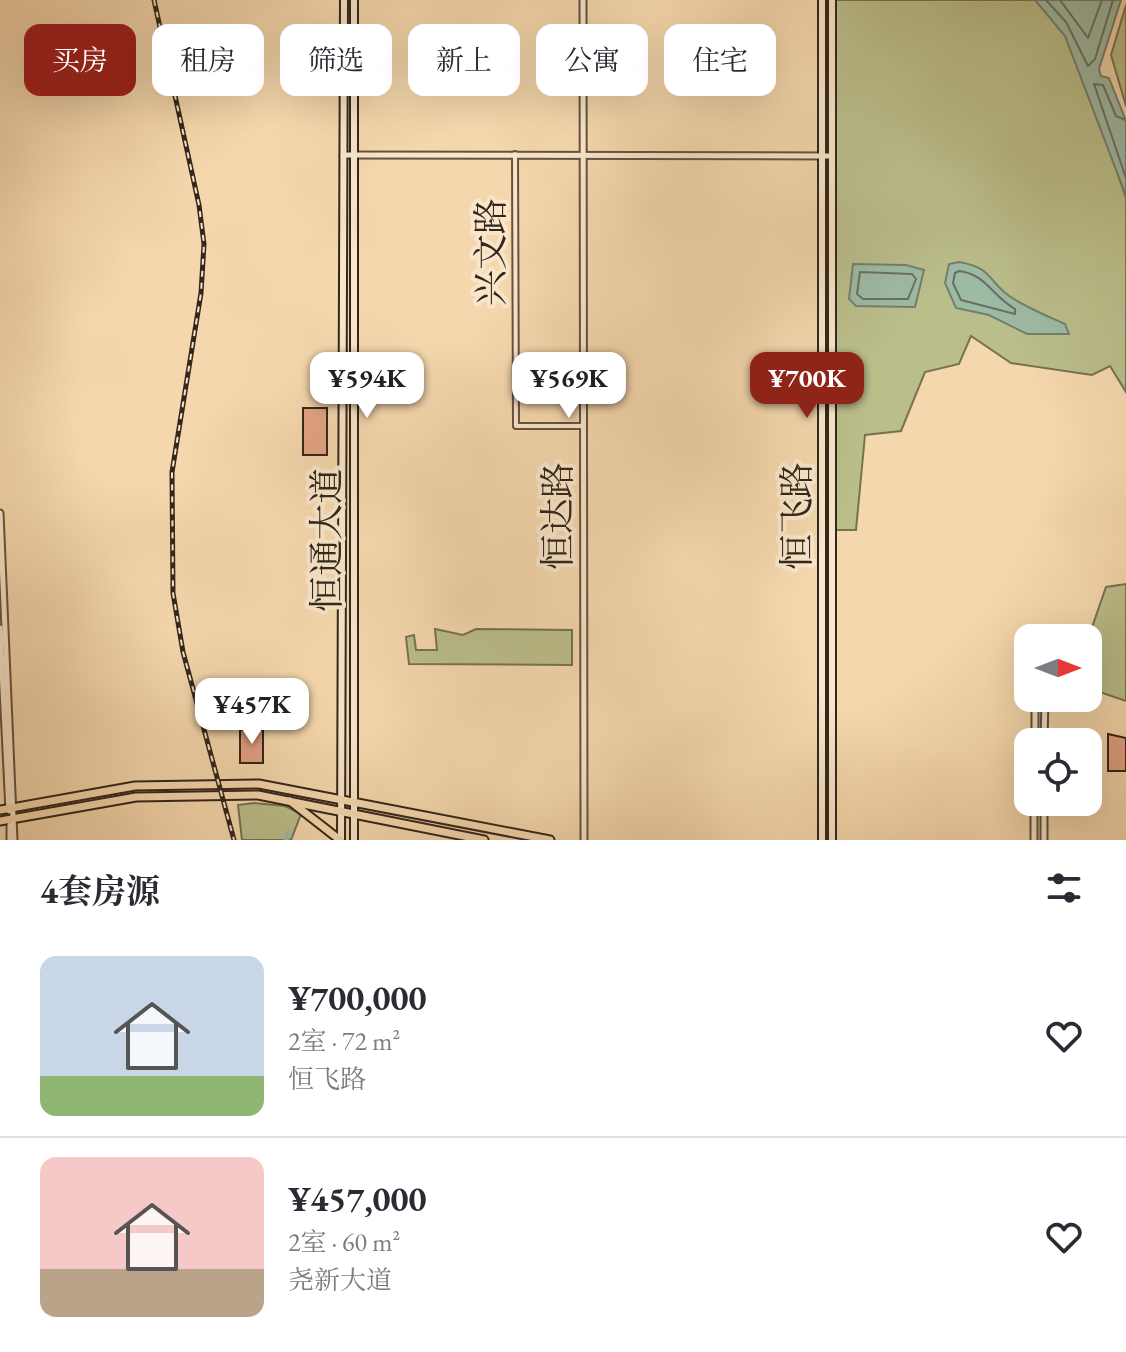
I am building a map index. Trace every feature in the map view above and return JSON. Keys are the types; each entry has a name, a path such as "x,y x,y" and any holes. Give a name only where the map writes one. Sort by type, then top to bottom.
{"main road":[{"name":"恒通大道","path":"341,840 344,0"},
{"name":"恒通大道","path":"354,0 354,840"},
{"name":"恒飞路","path":"822,0 822,840"},
{"name":"恒飞路","path":"832,0 832,840"},
{"path":"7,809 118,788 167,784 259,784 550,840"},
{"path":"0,821 156,795 285,798 484,840"},
{"path":"285,798 341,840"}],"street":[{"name":"恒达路","path":"583,0 584,840"},
{"name":"兴文路","path":"515,154 516,426 583,426"},
{"name":"兴文路","path":"343,155 831,156"},
{"path":"0,513 7,809"},
{"path":"0,628 7,809 12,840"},
{"path":"1034,840 1034,819 1044,819 1044,840"}],"green space":[{"path":"836,0 1040,0 1075,48 1126,198 1126,392 1110,366 1092,375 1011,363 971,336 959,364 925,372 901,431 865,435 856,530 834,530"},
{"path":"1126,5 1126,106 1111,55"},
{"path":"1126,584 1126,701 1102,693 1102,624 1093,624 1106,587"},
{"path":"435,629 463,635 476,629 572,630 572,665 409,664 406,637 414,635 416,650 437,650"},
{"path":"238,805 285,806 301,814 291,840 242,840"}],"water":[{"path":"1035,0 1121,0 1099,69 1101,76 1109,78 1126,121 1126,196 1065,36"},
{"path":"959,262 979,268 1014,299 1065,324 1069,334 1027,334 989,315 956,308 945,283 949,264"},
{"path":"853,264 906,265 924,270 915,307 856,306 849,299"}],"building":[{"path":"303,408 327,408 327,455 303,455"},
{"path":"247,698 269,698 269,720 223,720 223,712 247,714"},
{"path":"240,730 263,730 263,763 240,763"},
{"path":"1108,734 1126,738 1126,771 1108,771"}],"waterway":[{"path":"286,840 289,832"}],"railway":[{"path":"154,0 199,205 204,244 201,293 172,472 173,593 183,652 234,840"}]}
